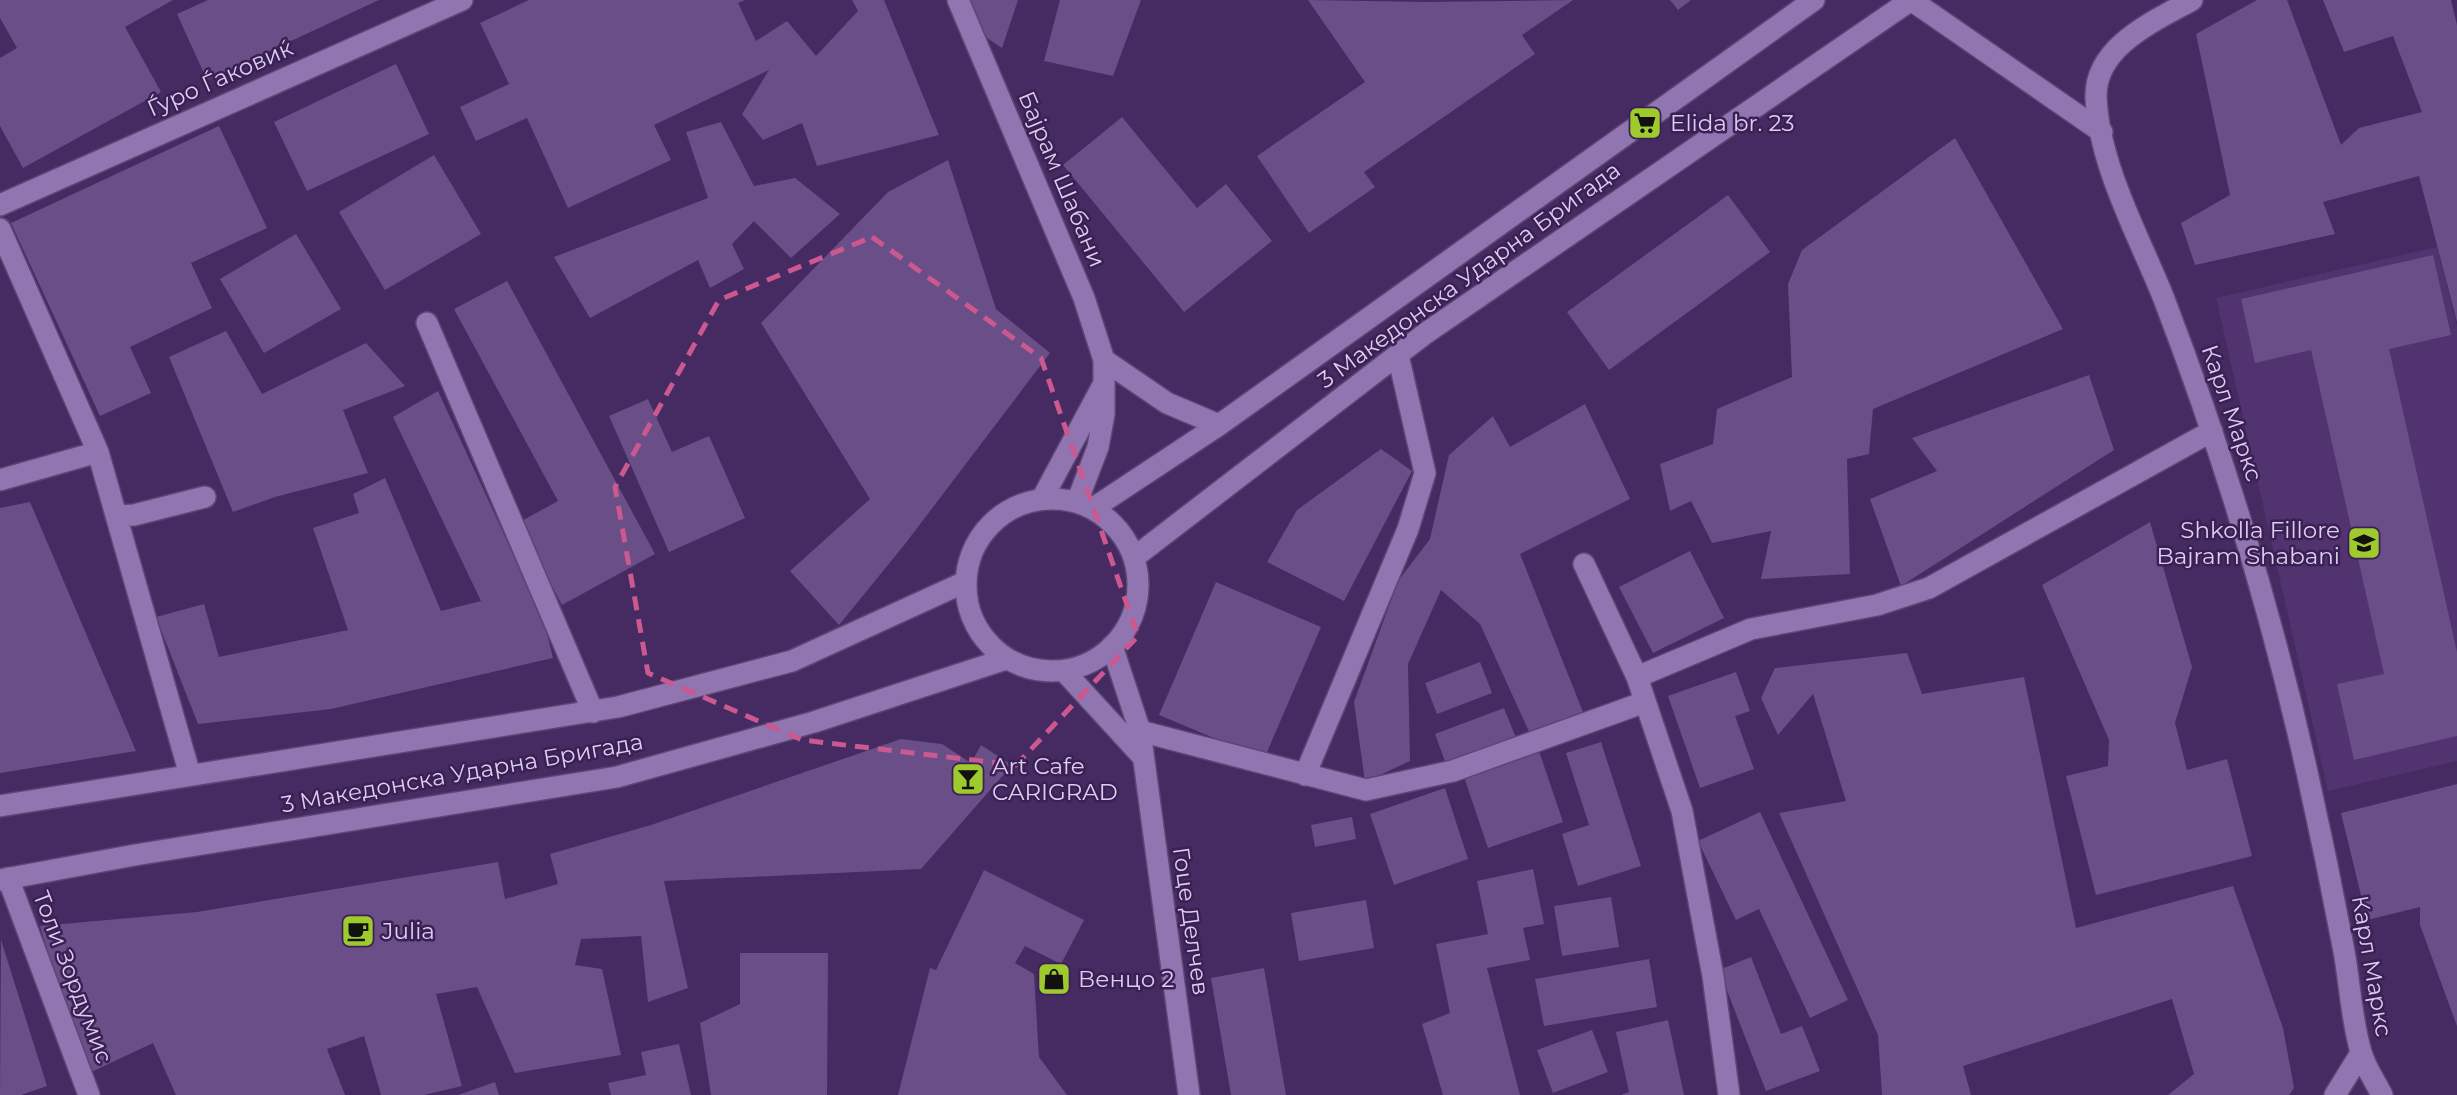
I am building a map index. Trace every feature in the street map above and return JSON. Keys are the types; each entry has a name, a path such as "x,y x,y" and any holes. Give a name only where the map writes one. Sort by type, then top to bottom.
{"street":[{"name":"Ѓуро Ѓаковиќ","path":"0,205 462,0"},
{"name":"Бајрам Шабани","path":"958,0 1084,298 1104,360 1104,414 1086,505"},
{"name":"3 Македонска Ударна Бригада","path":"1086,505 1219,425 1814,0"},
{"path":"1911,0 2102,132"},
{"name":"3 Македонска Ударна Бригада","path":"1136,556 1398,355 1664,167 1911,0"},
{"name":"Карл Маркс","path":"2192,0 2137,32 2113,52 2099,78 2096,95 2102,132 2115,179 2213,431 2266,600 2304,758 2343,947 2361,1053 2382,1095"},
{"path":"0,229 98,452 190,775"},
{"path":"427,323 593,712"},
{"path":"1306,775 1408,529 1425,473 1398,355"},
{"path":"1104,360 1167,403 1219,425"},
{"name":"Бајрам Шабани","path":"1042,499 1104,382"},
{"path":"1637,677 1751,629 1877,605 1929,588 2213,431"},
{"path":"0,480 98,452"},
{"path":"116,516 134,515 205,497"},
{"path":"1042,499 1086,505 1118,529 1136,556 1133,612 1112,646 1091,662 1065,671 1034,670 1006,659 983,638 969,612 965,582 976,543 1003,513 1042,499"},
{"path":"1584,564 1637,677 1682,811 1713,976 1729,1095"},
{"name":"3 Македонска Ударна Бригада","path":"0,806 593,712 792,661 965,582"},
{"name":"Гоце Делчев","path":"1112,646 1140,731 1141,755 1189,1095"},
{"name":"3 Македонска Ударна Бригада","path":"4,879 135,855 617,777 814,722 1006,659"},
{"path":"1065,671 1141,755"},
{"path":"1140,731 1366,790 1453,771 1645,702"},
{"name":"Толи Зордумис","path":"4,879 89,1095"},
{"path":"2335,1095 2361,1053"}],"highlighted area":[{"path":"872,237 1041,358 1138,636 1016,765 802,740 648,673 615,487 719,300"}],"shaded area":[{"name":"Shkolla Fillore Bajram Shabani","path":"2437,247 2457,326 2457,761 2328,791 2216,298"}],"building":[{"path":"0,0 173,0 125,27 161,92 23,168 0,126 0,58 17,48 0,18"},
{"path":"208,0 379,0 207,80 177,14"},
{"path":"529,0 745,0 738,3 756,41 787,21 816,56 858,11 852,0 884,0 939,135 817,166 802,123 763,140 742,114 769,70 654,125 671,160 568,208 527,118 476,141 460,107 509,84 480,23"},
{"path":"967,0 1018,0 1002,48 972,28"},
{"path":"1060,0 1141,0 1113,76 1044,61"},
{"path":"1308,0 1573,0 1522,35 1535,54 1364,172 1375,187 1309,233 1257,156 1365,82"},
{"path":"1670,0 1691,0 1678,10"},
{"path":"2257,0 2287,0 2341,145 2359,128 2422,112 2393,36 2344,52 2323,0 2451,0 2457,25 2457,322 2419,176 2323,202 2335,234 2195,265 2181,223 2230,195 2196,34"},
{"path":"396,64 429,134 307,191 274,122"},
{"path":"1122,117 1197,208 1226,184 1272,241 1184,312 1063,165"},
{"path":"721,122 754,186 795,178 840,214 791,258 754,221 732,244 744,269 710,288 698,260 590,318 554,257 708,198 686,132"},
{"path":"219,126 267,228 191,263 212,308 130,347 151,393 100,416 11,223"},
{"path":"1955,138 2063,329 1873,409 1869,454 1847,459 1850,574 1761,579 1771,531 1712,543 1691,501 1670,511 1660,464 1713,444 1717,409 1792,377 1788,284 1802,250"},
{"path":"434,155 481,234 385,290 339,212"},
{"path":"948,160 996,309 1050,353 905,544 839,625 790,571 870,499 761,323 888,192"},
{"path":"1728,195 1770,252 1609,370 1567,312"},
{"path":"296,234 341,309 264,353 220,279"},
{"path":"2433,255 2451,335 2389,349 2457,652 2457,736 2354,760 2337,684 2384,674 2311,350 2255,363 2241,299"},
{"path":"507,281 655,554 562,605 518,523 558,501 454,309"},
{"path":"226,331 262,394 366,343 405,386 343,410 368,473 275,497 233,512 169,357"},
{"path":"2089,375 2114,450 1901,586 1870,499 1937,471 1912,438"},
{"path":"438,391 544,621 553,658 331,709 198,724 156,617 204,604 219,657 348,630 313,528 359,513 353,494 385,478 441,611 481,601 393,417"},
{"path":"648,399 672,452 709,436 745,518 669,552 609,416"},
{"path":"1585,404 1630,499 1520,554 1583,712 1531,736 1480,624 1441,590 1408,664 1410,761 1365,782 1354,702 1398,581 1430,539 1449,455 1493,416 1510,447"},
{"path":"1381,449 1412,471 1344,601 1267,562 1297,510"},
{"path":"30,502 136,751 0,773 0,508"},
{"path":"2150,522 2192,667 2175,723 2187,770 2227,759 2252,856 2096,895 2066,776 2108,766 2109,740 2042,585"},
{"path":"1690,551 1724,618 1653,653 1619,587"},
{"path":"1216,582 1321,627 1264,759 1159,715"},
{"path":"1907,653 1922,694 2024,677 2076,928 2233,886 2283,1028 2294,1088 2289,1095 2168,1095 2194,1074 2172,999 1963,1066 1971,1095 1882,1095 1878,1035 1779,813 1846,801 1813,694 1778,735 1761,698 1775,668"},
{"path":"1480,662 1492,693 1437,714 1425,683"},
{"path":"1736,672 1750,711 1735,716 1754,769 1700,788 1668,696"},
{"path":"1504,708 1516,738 1446,764 1435,734"},
{"path":"901,739 942,744 971,763 981,745 1012,765 921,869 664,881 688,988 648,1002 641,936 581,939 575,965 602,969 621,1055 515,1073 477,987 436,994 462,1086 424,1095 381,1095 364,1036 327,1049 345,1095 176,1095 153,1043 85,1075 40,926 197,912 498,862 505,899 558,884 550,854 651,825"},
{"path":"1601,742 1641,866 1578,886 1562,834 1589,825 1566,753"},
{"path":"1539,751 1563,822 1488,848 1464,777"},
{"path":"2457,784 2457,1026 2420,925 2420,907 2367,920 2341,813"},
{"path":"1445,788 1468,859 1394,885 1370,814"},
{"path":"1760,812 1848,1000 1810,1018 1759,909 1736,920 1698,841"},
{"path":"1352,817 1356,839 1315,847 1311,825"},
{"path":"1533,869 1544,924 1523,928 1530,960 1487,968 1520,1095 1443,1095 1422,1024 1450,1013 1436,944 1488,934 1477,881"},
{"path":"984,870 1084,920 1061,964 1025,946 1015,963 1034,974 1039,1057 1067,1095 898,1095 930,968 936,970"},
{"path":"1611,897 1619,947 1562,956 1554,906"},
{"path":"1366,900 1374,948 1299,961 1291,913"},
{"path":"1,940 47,1086 21,1095 0,1095"},
{"path":"740,953 828,953 827,1095 711,1095 700,1023 740,1004"},
{"path":"1751,957 1781,1034 1802,1026 1820,1071 1766,1091 1719,970"},
{"path":"1649,959 1657,1007 1544,1026 1535,979"},
{"path":"1264,968 1286,1095 1231,1095 1211,978"},
{"path":"1668,1020 1684,1095 1621,1095 1629,1092 1616,1032"},
{"path":"1592,1030 1608,1072 1553,1093 1537,1050"},
{"path":"679,1044 691,1095 611,1095 608,1083 646,1075 641,1052"},
{"path":"495,1082 499,1095 458,1095"}],"place":[{"name":"Elida br. 23","path":"1645,123"},
{"name":"Shkolla Fillore Bajram Shabani","path":"2364,543"},
{"name":"Art Cafe CARIGRAD","path":"968,779"},
{"name":"Julia","path":"358,931"},
{"name":"Венцо 2","path":"1054,979"}]}
